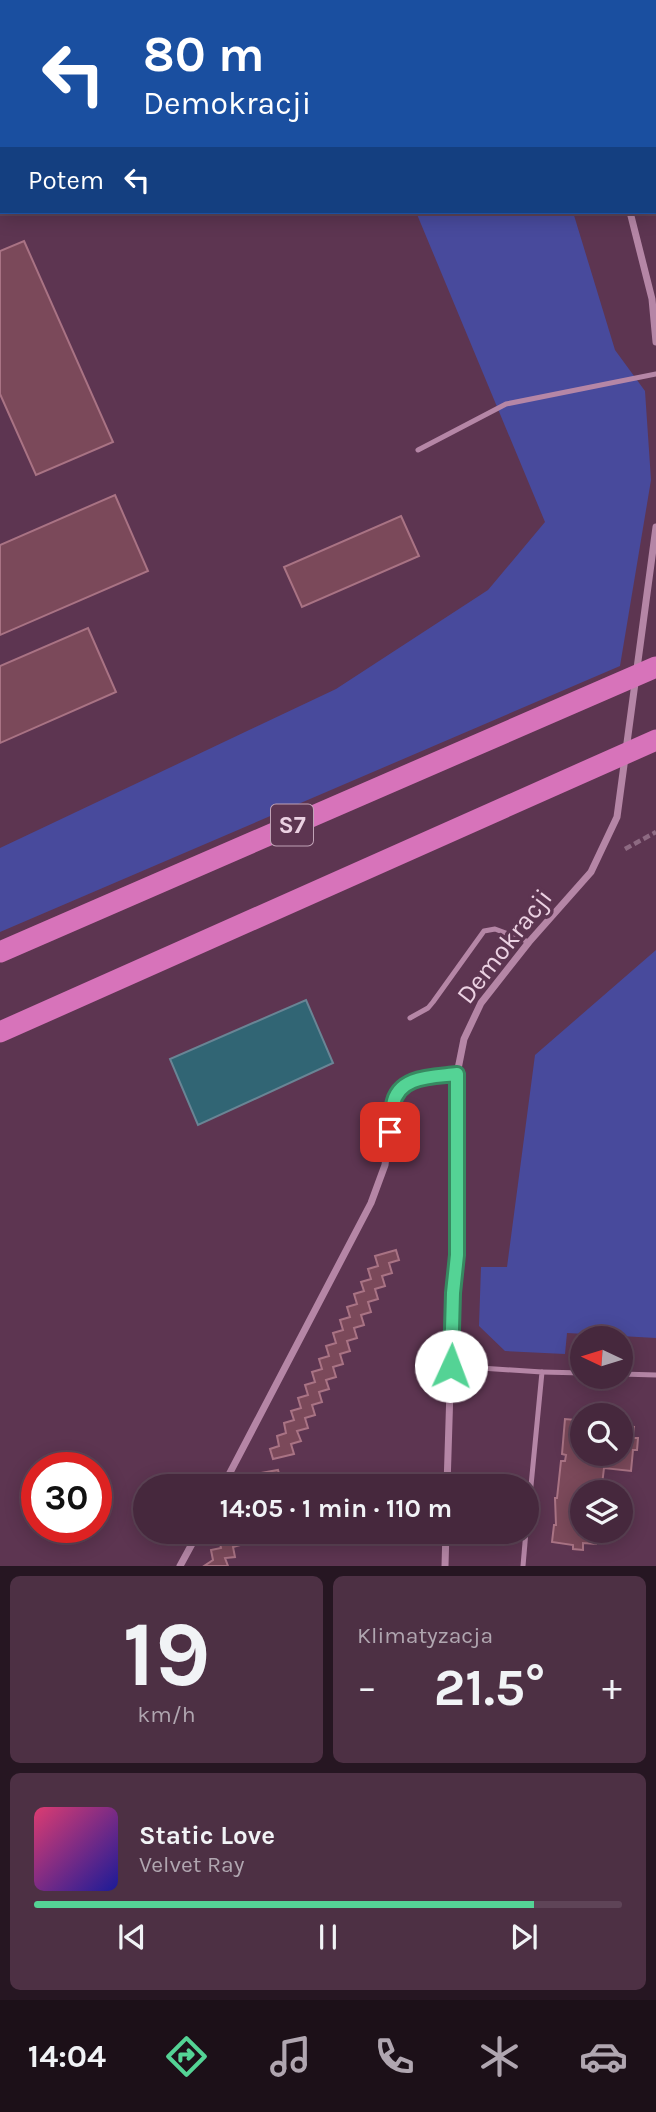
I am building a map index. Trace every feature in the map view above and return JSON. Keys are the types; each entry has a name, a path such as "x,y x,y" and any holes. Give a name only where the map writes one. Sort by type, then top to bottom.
{"highway":[{"name":"S7","path":"1,951 656,667"},
{"path":"0,1032 656,740"}],"street":[{"path":"631,214 652,299 656,342"},
{"name":"Demokracji","path":"447,1474 453,1293 457,1255 459,1059 472,1020 499,978 591,872 617,817 656,527"},
{"path":"229,1474 371,1203 384,1165 393,1102 397,1094 404,1085 416,1079 457,1074"},
{"path":"180,1566 192,1544"},
{"path":"445,1566 446,1544"}],"lane":[{"path":"418,450 506,404 656,374"},
{"path":"410,1018 428,1008 484,931 495,929 529,942"},
{"path":"451,1366 570,1373"},
{"path":"532,1474 542,1372"},
{"path":"634,1374 656,1374"},
{"path":"523,1566 525,1544"}],"path":[{"path":"625,849 656,832"}],"shaded area":[{"path":"417,214 574,214 615,350 645,391 651,480 620,666 0,932 0,848 336,689 488,590 545,522"},
{"path":"656,950 656,1338 634,1337 634,1326 570,1326 565,1354 505,1351 479,1326 481,1267 507,1267 535,1055"}],"water":[{"path":"306,1000 333,1063 198,1125 170,1059"}],"building":[{"path":"24,241 113,442 36,475 0,394 0,251"},
{"path":"115,495 148,571 0,635 0,545"},
{"path":"401,516 419,556 302,607 284,567"},
{"path":"88,628 116,692 0,743 0,666"},
{"path":"396,1250 399,1260 389,1263 392,1273 382,1276 385,1286 375,1289 378,1299 368,1302 371,1312 361,1315 364,1325 354,1328 357,1338 347,1341 350,1351 340,1354 343,1364 333,1367 336,1377 326,1380 329,1389 319,1392 322,1402 312,1405 315,1415 305,1418 308,1428 297,1431 301,1441 291,1444 294,1454 273,1459 270,1449 279,1446 277,1436 286,1433 284,1423 294,1420 291,1411 301,1408 298,1398 308,1395 305,1385 315,1382 312,1372 322,1369 319,1359 329,1356 326,1346 336,1343 333,1333 343,1330 340,1320 350,1317 347,1307 357,1304 354,1294 364,1291 361,1282 371,1279 368,1269 378,1266 375,1256"},
{"path":"565,1419 570,1419 570,1466 631,1466 631,1471 604,1468 603,1480 570,1480 570,1543 583,1543 583,1550 573,1549 573,1545 552,1542 556,1525 555,1498 561,1461 565,1461 566,1455 562,1454"},
{"path":"633,1438 638,1438 637,1450 633,1450"},
{"path":"278,1470 279,1474 255,1474"},
{"path":"220,1544 244,1544 233,1547 235,1557 225,1558 228,1566 204,1566 213,1560 211,1550 221,1548"}],"route":[{"path":"390,1132 393,1102 404,1085 416,1079 457,1074 457,1255 451,1366"}]}
